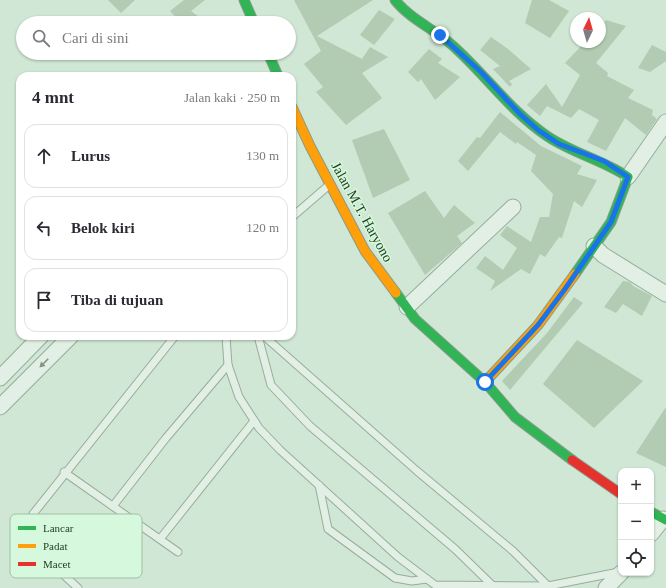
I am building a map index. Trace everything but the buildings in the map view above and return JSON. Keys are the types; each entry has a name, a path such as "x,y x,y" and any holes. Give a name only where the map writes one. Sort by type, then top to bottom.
{"main road":[{"path":"244,0 251,16"},
{"path":"395,0 406,12 440,35 481,72 520,114 538,130 559,144 604,161 628,177 614,217 565,289 538,325 485,382"},
{"path":"271,60 276,72"},
{"name":"Jalan M.T. Haryono","path":"296,120 365,251 415,319 485,382 515,417 584,469 618,492"}],"street":[{"path":"628,177 666,122"},
{"path":"407,307 513,207"},
{"path":"594,246 603,255 666,294"},
{"path":"0,378 39,340"},
{"path":"48,340 58,349"},
{"path":"0,407 67,340"},
{"path":"654,528 660,517"},
{"path":"606,588 618,575"}],"lane":[{"path":"296,214 330,184"},
{"path":"33,514 64,472 172,340"},
{"path":"226,340 228,365 239,397 254,421 280,450 398,557 437,587 492,585 548,586 618,573"},
{"path":"259,340 271,385 310,426 455,549 492,585"},
{"path":"269,340 417,470 513,551 548,586"},
{"path":"113,506 166,438 228,365"},
{"path":"160,539 254,421"},
{"path":"64,472 124,514"},
{"path":"319,485 328,529 395,578 412,581 427,579"},
{"path":"142,526 178,552"},
{"path":"68,578 78,588"}],"traffic: fast":[{"path":"244,0 251,16"},
{"path":"395,0 408,13 452,45 476,68 509,104 547,136 628,177 611,222 575,274"},
{"path":"271,60 276,72"},
{"path":"396,293 415,319 485,382 515,417 572,460"},
{"path":"654,514 666,520"}],"traffic: slow":[{"path":"296,116 310,146 365,251 396,293"},
{"path":"485,382 538,325 575,274"}],"traffic: jam":[{"path":"572,460 618,492"}],"route":[{"path":"440,35 481,72 520,114 538,130 559,144 604,161 628,177 623,194 611,222 565,289 538,325 485,382"}]}
